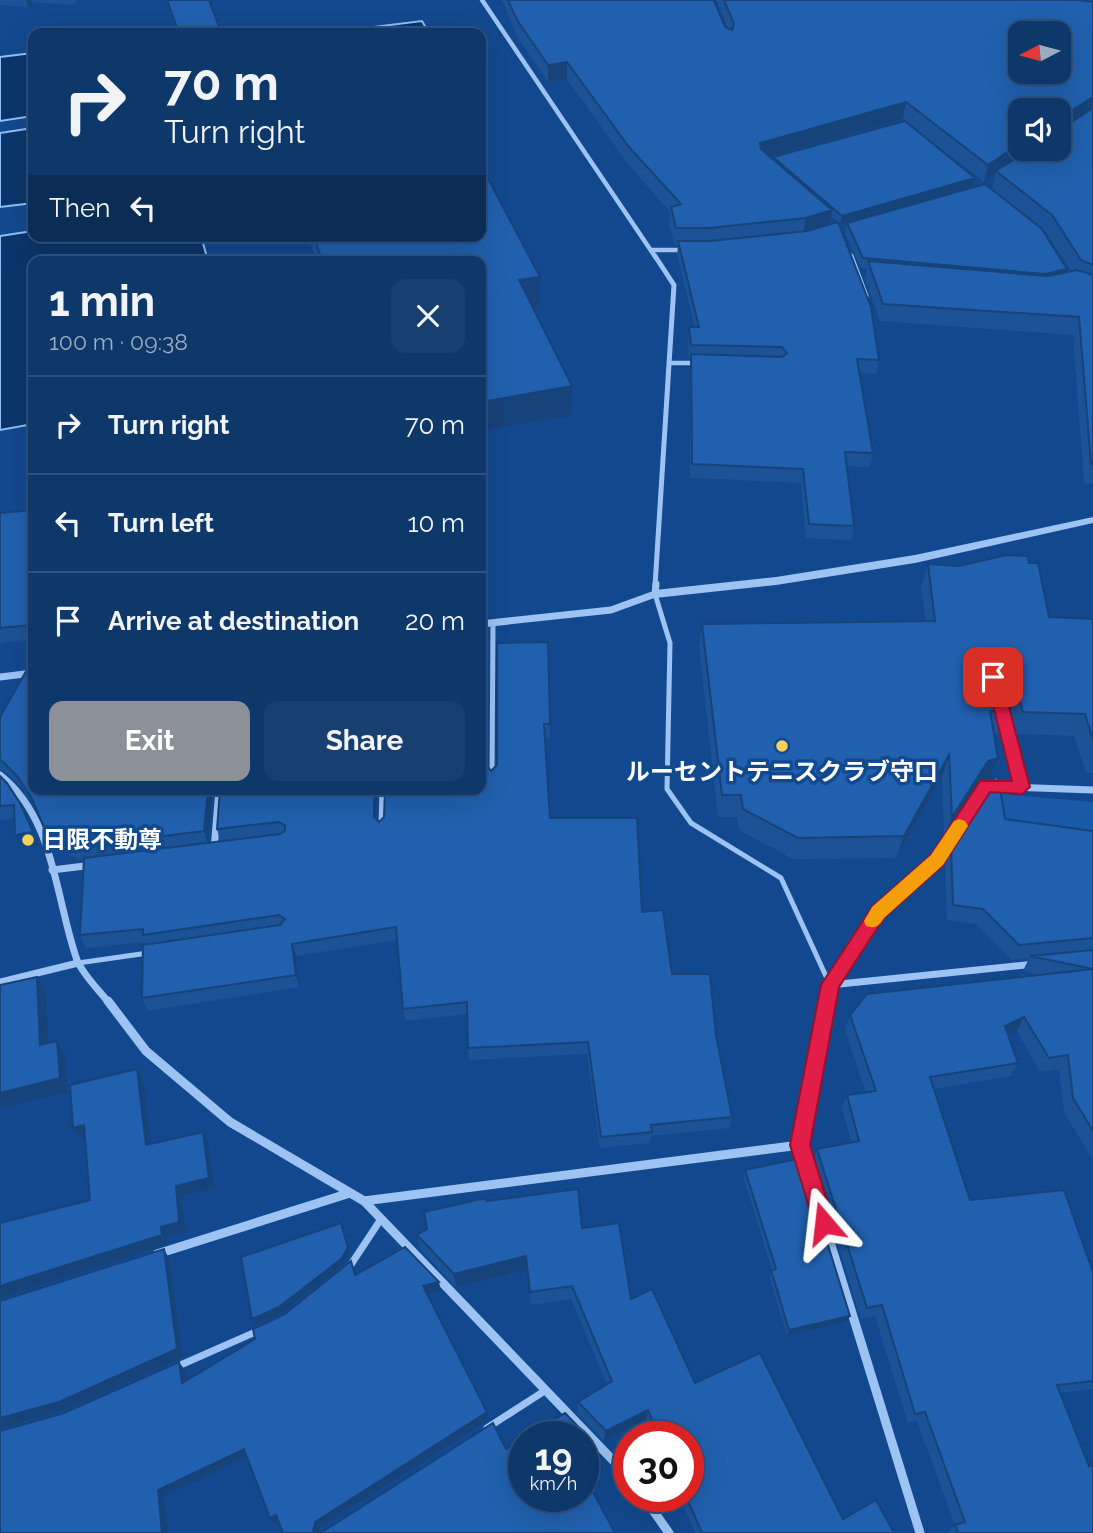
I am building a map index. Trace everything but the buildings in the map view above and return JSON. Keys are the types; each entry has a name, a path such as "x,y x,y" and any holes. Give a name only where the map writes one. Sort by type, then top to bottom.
{"street":[{"path":"482,0 674,285 655,594"},
{"path":"651,250 696,250"},
{"path":"849,251 867,299"},
{"path":"859,273 873,274"},
{"path":"486,624 611,610 655,594 776,581 915,559 1093,520"},
{"path":"0,677 28,674"},
{"path":"0,775 19,790 38,821 78,963 146,1051 230,1122 364,1201 613,1460"},
{"path":"920,1533 800,1145 830,985 878,913 937,860 985,786 1093,790"},
{"path":"214,850 219,795"},
{"path":"200,852 228,849"},
{"path":"52,870 106,864"},
{"path":"830,985 1052,962"},
{"path":"0,982 78,963"},
{"path":"364,1201 800,1145"},
{"path":"143,1259 350,1193"},
{"path":"654,1512 669,1533"}],"lane":[{"path":"669,363 697,363"},
{"path":"655,594 670,643 667,789 691,823 781,878 830,985"},
{"path":"492,779 493,623"},
{"path":"1003,713 1022,787"},
{"path":"381,830 382,795"},
{"path":"78,963 160,951"},
{"path":"337,1277 347,1269 381,1219"},
{"path":"170,1370 272,1324"},
{"path":"475,1435 546,1390"}],"shaded area":[{"path":"422,21 426,28 365,28"},
{"path":"28,54 28,117 0,121 0,57"},
{"path":"28,129 28,204 0,207 0,133"},
{"path":"28,232 28,242 203,242 207,256 28,256 28,425 0,430 0,236"},
{"path":"1002,794 1093,802 1093,838 981,826"}],"slow traffic":[{"path":"872,921 937,860 959,826"}],"place":[{"name":"ルーセントテニスクラブ守口","path":"782,746"},
{"name":"日限不動尊","path":"28,840"}],"route":[{"path":"824,1223 800,1145 830,985 878,913 937,860 985,786 1022,787 993,677"}]}
